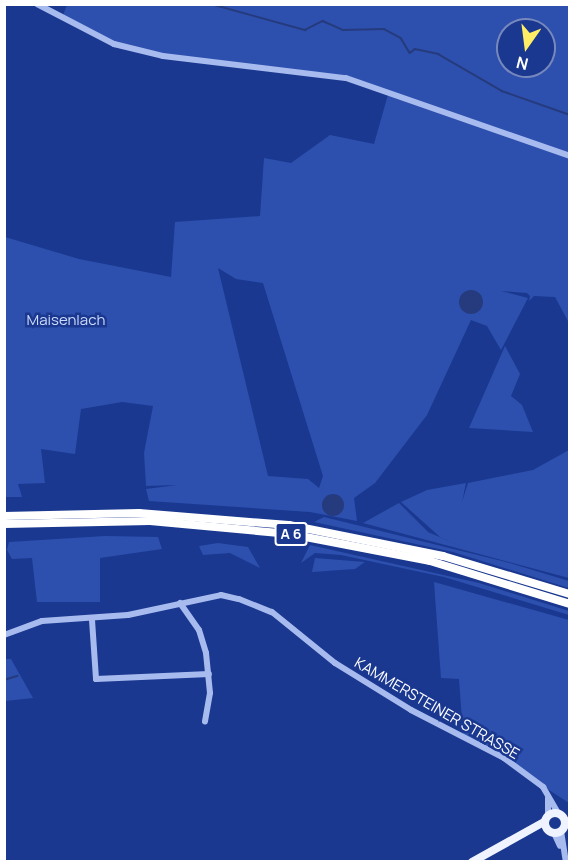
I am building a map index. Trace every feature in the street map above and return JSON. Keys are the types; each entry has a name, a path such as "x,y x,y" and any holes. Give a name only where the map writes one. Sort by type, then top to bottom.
{"highway":[{"name":"A 6","path":"4,516 139,513 280,524 395,544 570,594"},
{"name":"A 6","path":"4,524 150,521 279,532 430,561 570,604"}],"main road":[{"path":"555,825 563,815"},
{"path":"472,861 525,832 555,825 563,815"}],"street":[{"path":"37,4 66,24 146,54 321,72 364,82 570,156"},
{"name":"KAMMERSTEINER STRASSE","path":"4,635 42,621 92,620 229,595 272,612 335,663 504,758 549,797 563,815"},
{"path":"180,603 199,630 209,674 205,722"},
{"path":"92,620 96,679 209,674"},
{"path":"549,797 566,861"}],"green space":[{"name":"Maisenlach","path":"67,5 569,5 569,323 555,297 534,296 529,301 530,296 527,293 501,291 528,298 501,350 487,326 471,320 427,415 375,483 354,498 357,521 310,512 149,501 146,489 177,485 146,486 144,453 153,406 122,402 81,409 75,454 41,449 45,483 18,484 22,497 5,497 5,237 79,259 171,277 175,222 260,216 264,158 291,163 330,135 374,144 389,91 363,81 152,55 100,39 62,18","holes":["218,268 236,279 263,283 323,476 319,488 308,479 268,476"]},
{"path":"505,346 520,374 511,396 522,405 533,432 469,428"},
{"path":"569,450 569,578 363,523 399,503 428,532 460,546 440,537 401,502 427,490 466,483 462,502 468,483 533,470"},
{"path":"324,517 506,562 569,581 569,588 453,552 314,522"},
{"path":"105,536 158,537 162,549 100,558 100,602 37,602 32,558 12,559 7,550 9,542"},
{"path":"218,543 248,547 260,568 230,553 203,555 199,546"},
{"path":"310,545 479,583 569,611 569,615 444,577 341,555 315,553 301,563"},
{"path":"315,558 365,562 355,569 312,572"},
{"path":"434,582 569,620 569,803 463,734 459,679 441,678"},
{"path":"5,659 11,659 33,698 5,701"}],"shaded area":[{"path":"471,290 480,293 483,302 480,311 471,314 462,311 459,302 462,293"},
{"path":"329,494 337,494 344,501 344,509 337,516 329,516 322,509 322,501"}],"waterway":[{"path":"211,4 305,30 323,21 343,30 384,29 401,38 410,53 415,49 438,54 502,91 570,115"},
{"path":"4,680 17,676"}]}
